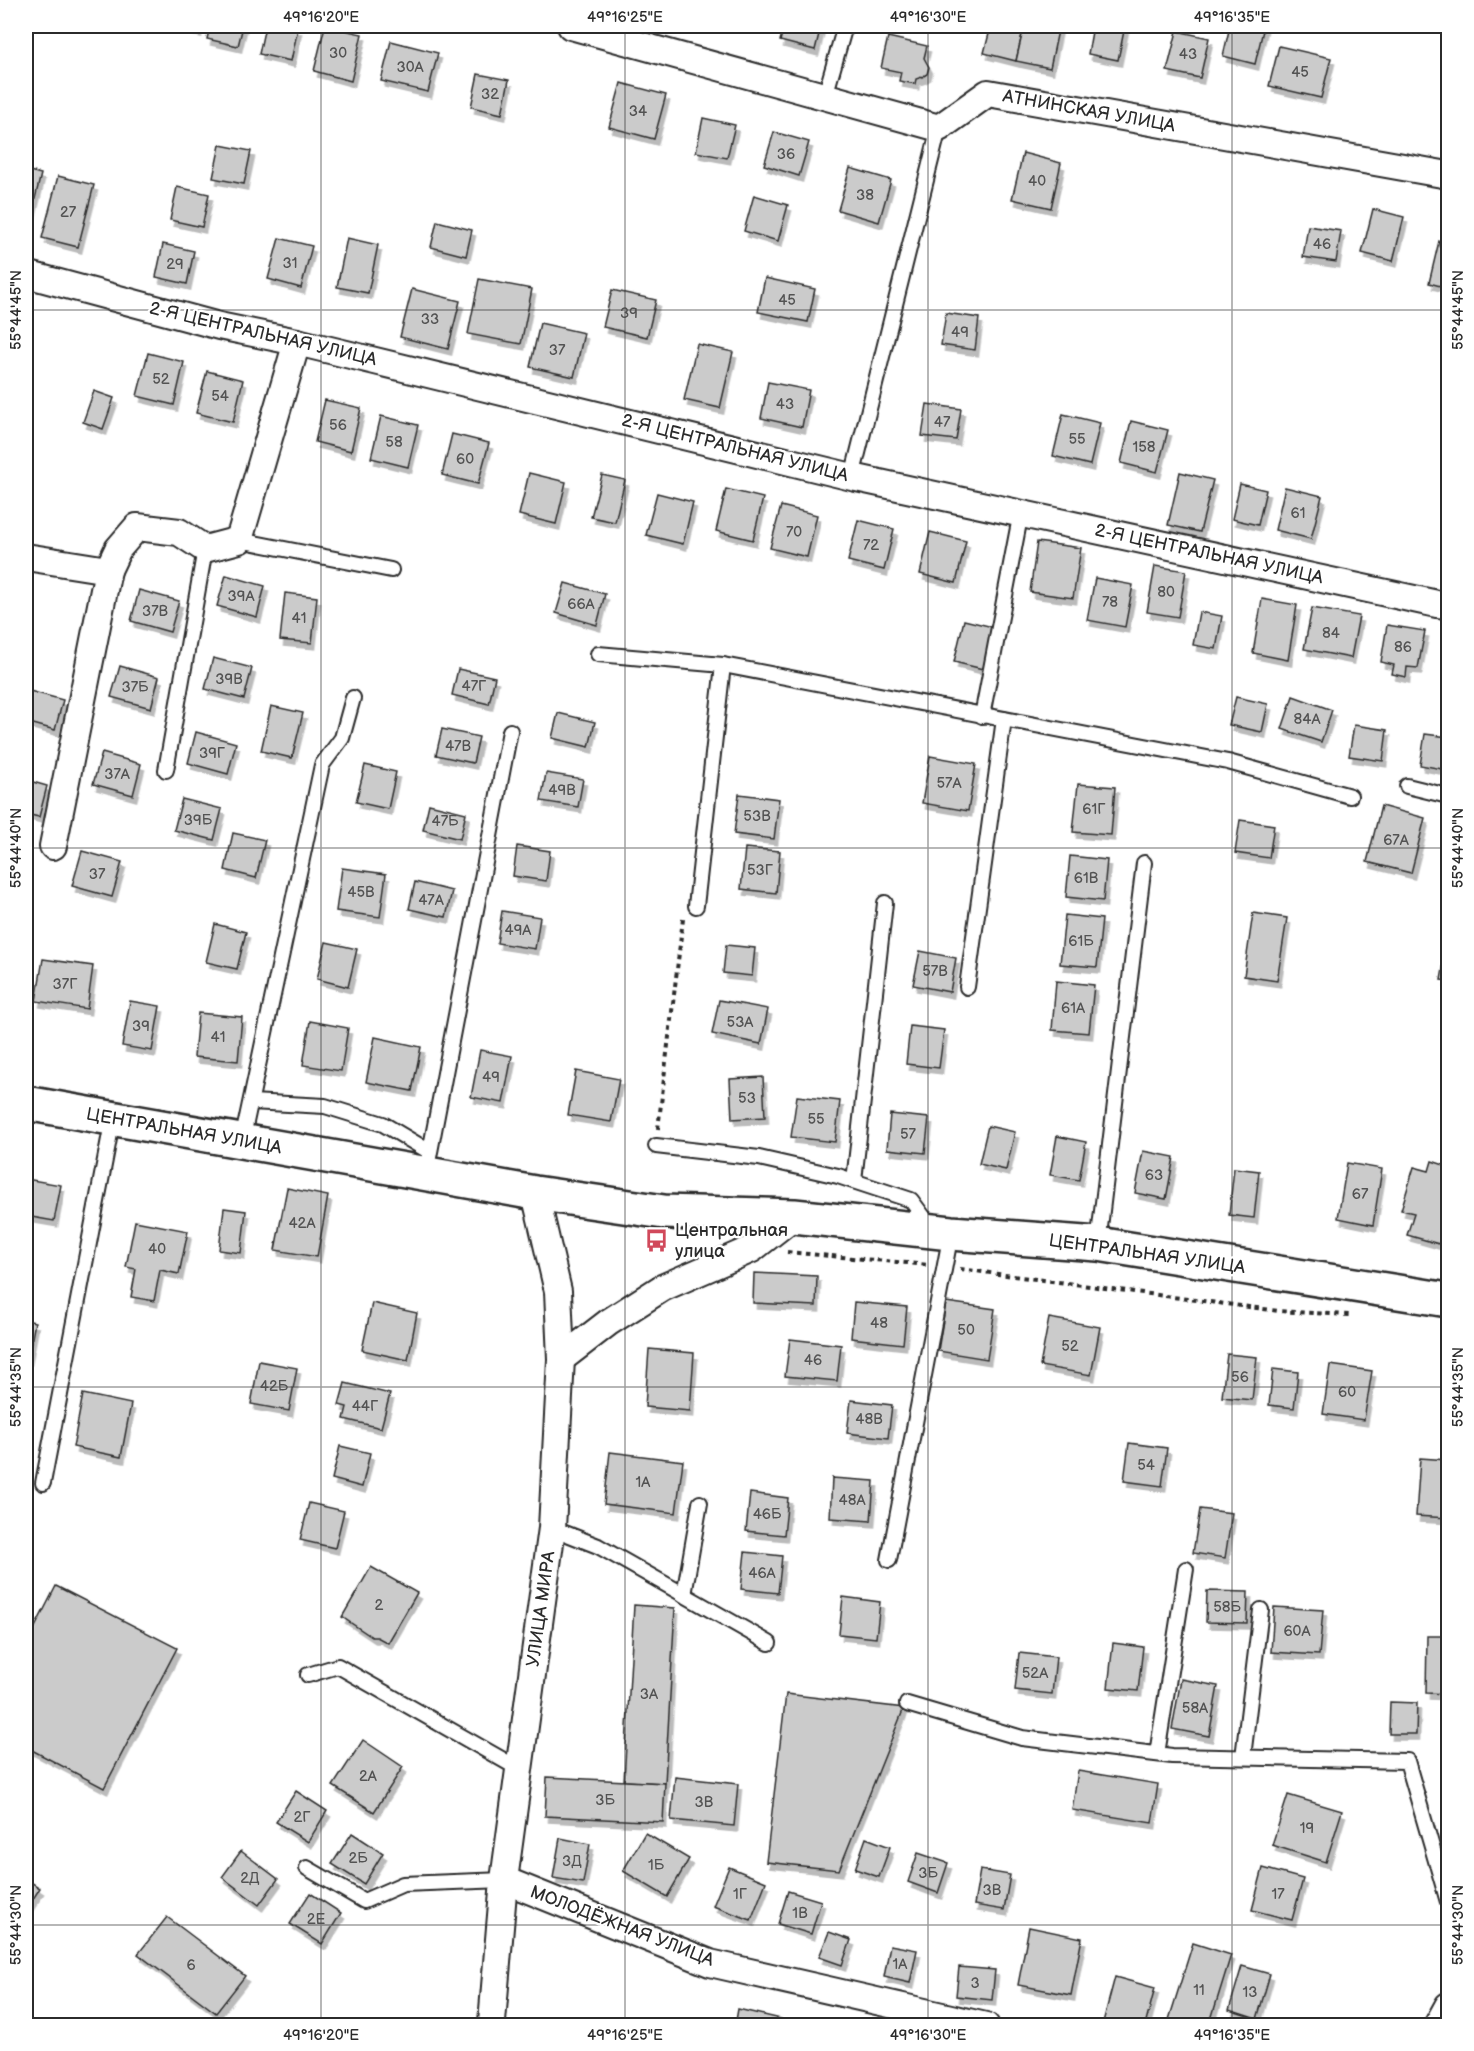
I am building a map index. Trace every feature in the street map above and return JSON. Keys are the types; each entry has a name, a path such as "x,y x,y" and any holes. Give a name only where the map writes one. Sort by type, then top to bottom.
{"street":[{"path":"571,26 939,128"},
{"name":"АТНИНСКАЯ УЛИЦА","path":"939,128 988,93 1449,175"},
{"name":"2-Я ЦЕНТРАЛЬНАЯ УЛИЦА","path":"26,274 219,326 297,342 852,477 1449,605"},
{"path":"53,846 108,570 118,549 137,527 179,532 205,549 239,540 297,342"},
{"path":"26,557 108,570"},
{"name":"ЦЕНТРАЛЬНАЯ УЛИЦА","path":"26,1103 242,1142 428,1163 535,1193 664,1212 794,1216 942,1232 1098,1244 1449,1300"},
{"name":"УЛИЦА МИРА","path":"493,2024 504,1880 552,1528 561,1359 558,1291 535,1193"},
{"path":"561,1359 609,1322 662,1288 752,1249 794,1216"},
{"name":"МОЛОДЁЖНАЯ УЛИЦА","path":"504,1880 710,1963 986,2025"},
{"path":"1437,2025 1449,2006"}],"lane":[{"path":"825,96 845,26"},
{"path":"852,477 939,128"},
{"path":"982,716 1021,512"},
{"path":"239,540 391,570"},
{"path":"166,770 205,549"},
{"path":"598,654 723,664 1228,762 1350,796"},
{"path":"696,906 723,664"},
{"path":"242,1142 321,765 342,738 353,698"},
{"path":"968,987 1004,719"},
{"path":"251,1102 325,1106 382,1124 428,1163 510,731"},
{"path":"1407,786 1449,796"},
{"path":"1098,1244 1144,863"},
{"path":"854,1182 885,903"},
{"path":"44,1483 113,1118"},
{"path":"656,1146 759,1158 854,1182 911,1200 942,1232 944,1266 889,1560"},
{"path":"684,1595 700,1503"},
{"path":"552,1528 598,1546 769,1643"},
{"path":"1157,1754 1186,1569"},
{"path":"1243,1757 1262,1610"},
{"path":"308,1675 338,1666 519,1769"},
{"path":"907,1704 1022,1738 1157,1754 1407,1761 1449,1902"},
{"path":"307,1868 364,1902 403,1884 504,1880"}],"path":[{"path":"656,1146 683,916 696,906"},
{"path":"752,1249 944,1266 1279,1311 1359,1315"}],"building":[{"path":"172,26 198,26 198,31"},
{"path":"210,26 243,26 238,46 207,39"},
{"path":"265,26 298,28 291,61 259,54"},
{"path":"325,26 362,34 351,81 314,71"},
{"path":"784,26 821,26 815,50 780,41"},
{"path":"991,26 1024,26 1016,61 984,53"},
{"path":"1024,26 1059,26 1050,68 1016,61"},
{"path":"1093,26 1125,26 1118,60 1088,54"},
{"path":"1230,26 1264,26 1255,64 1223,56"},
{"path":"1177,31 1209,38 1200,78 1167,71"},
{"path":"888,37 927,46 924,58 929,67 927,74 916,79 915,84 899,81 901,72 881,68"},
{"path":"391,41 438,53 428,92 381,81"},
{"path":"1279,46 1331,58 1321,98 1269,86"},
{"path":"478,74 509,80 502,114 471,107"},
{"path":"621,83 666,95 654,139 609,127"},
{"path":"703,118 735,125 727,158 696,152"},
{"path":"774,132 809,142 799,176 764,165"},
{"path":"220,145 251,151 244,184 213,178"},
{"path":"1023,153 1061,163 1051,208 1012,199"},
{"path":"850,168 891,180 879,222 838,210"},
{"path":"26,170 41,174 26,236"},
{"path":"58,176 94,185 78,247 42,238"},
{"path":"177,187 209,194 202,227 170,220"},
{"path":"754,195 788,205 778,241 744,231"},
{"path":"1373,209 1404,217 1393,261 1362,253"},
{"path":"437,221 472,230 466,256 431,247"},
{"path":"1308,226 1341,231 1336,262 1303,257"},
{"path":"279,238 312,246 301,288 268,279"},
{"path":"347,238 378,245 368,293 337,287"},
{"path":"1439,241 1448,244 1448,288 1429,283"},
{"path":"163,244 194,251 187,284 156,277"},
{"path":"765,278 815,289 808,322 758,312"},
{"path":"479,279 532,289 521,344 468,334"},
{"path":"412,289 460,301 448,349 400,337"},
{"path":"612,290 656,300 647,337 603,327"},
{"path":"946,313 979,318 975,350 941,345"},
{"path":"540,323 584,333 574,377 530,367"},
{"path":"697,344 733,352 720,408 684,400"},
{"path":"148,353 184,362 174,405 137,396"},
{"path":"207,371 243,380 233,422 196,413"},
{"path":"768,382 809,390 802,427 761,418"},
{"path":"94,391 114,398 103,429 83,422"},
{"path":"325,400 361,408 351,451 315,442"},
{"path":"927,404 961,409 956,440 922,436"},
{"path":"1063,414 1100,423 1090,465 1053,456"},
{"path":"381,416 418,425 408,467 371,458"},
{"path":"1131,421 1168,430 1157,472 1121,463"},
{"path":"452,434 489,443 478,484 442,475"},
{"path":"1180,472 1213,480 1200,532 1168,525"},
{"path":"529,473 566,482 556,524 519,515"},
{"path":"602,475 625,480 615,522 591,517"},
{"path":"1240,484 1266,490 1258,525 1232,519"},
{"path":"1285,487 1322,496 1311,539 1275,530"},
{"path":"726,489 763,498 753,540 716,531"},
{"path":"657,493 693,502 683,544 646,535"},
{"path":"781,506 817,515 807,557 770,548"},
{"path":"858,520 894,529 884,570 848,561"},
{"path":"930,532 966,541 956,583 920,574"},
{"path":"1037,542 1081,548 1073,598 1030,592"},
{"path":"1155,566 1186,571 1178,617 1147,612"},
{"path":"226,575 265,586 257,617 217,606"},
{"path":"1095,578 1133,585 1125,627 1087,620"},
{"path":"565,583 605,594 597,625 556,613"},
{"path":"139,590 179,601 170,632 131,621"},
{"path":"285,593 317,597 312,643 280,640"},
{"path":"1262,599 1297,605 1288,660 1253,653"},
{"path":"1312,608 1359,616 1351,658 1304,649"},
{"path":"1199,612 1222,616 1216,649 1193,645"},
{"path":"964,620 993,627 983,669 954,662"},
{"path":"1387,625 1425,631 1418,668 1407,667 1406,677 1392,674 1394,665 1381,662"},
{"path":"213,658 252,668 244,699 205,689"},
{"path":"120,666 159,677 151,708 111,697"},
{"path":"458,669 495,677 489,704 452,695"},
{"path":"26,690 63,700 55,730 26,722"},
{"path":"1293,696 1332,710 1321,742 1282,729"},
{"path":"1236,697 1268,704 1262,732 1229,725"},
{"path":"271,706 303,713 292,758 261,751"},
{"path":"558,713 595,722 589,747 552,738"},
{"path":"1354,725 1387,730 1383,761 1349,756"},
{"path":"442,729 479,737 473,763 436,755"},
{"path":"196,732 236,743 228,774 188,763"},
{"path":"1425,734 1448,737 1448,770 1420,765"},
{"path":"102,753 141,764 133,795 93,784"},
{"path":"930,756 976,764 968,811 922,803"},
{"path":"365,765 396,772 388,809 356,802"},
{"path":"546,773 583,779 578,807 541,801"},
{"path":"26,780 47,786 39,817 26,814"},
{"path":"1078,784 1115,787 1111,835 1073,832"},
{"path":"739,794 779,799 774,839 734,834"},
{"path":"182,799 222,809 214,840 174,830"},
{"path":"429,804 466,813 460,839 423,830"},
{"path":"1381,806 1425,818 1411,873 1367,862"},
{"path":"1240,820 1274,825 1269,858 1235,853"},
{"path":"233,833 265,840 256,878 225,870"},
{"path":"517,846 550,851 546,881 513,876"},
{"path":"745,848 780,851 776,893 741,889"},
{"path":"82,851 122,862 112,897 72,886"},
{"path":"1070,856 1107,860 1103,901 1066,897"},
{"path":"342,868 386,874 380,917 336,911"},
{"path":"415,882 452,891 446,917 409,909"},
{"path":"502,911 540,917 535,949 497,943"},
{"path":"1253,913 1287,918 1277,981 1244,976"},
{"path":"1065,915 1102,919 1097,967 1060,964"},
{"path":"215,924 246,932 237,969 206,962"},
{"path":"1448,940 1448,981 1441,980"},
{"path":"326,942 357,949 348,987 317,979"},
{"path":"726,945 755,948 752,976 723,973"},
{"path":"920,951 956,958 950,992 913,985"},
{"path":"43,959 93,966 87,1009 36,1001"},
{"path":"1056,981 1094,985 1089,1033 1052,1030"},
{"path":"719,1000 768,1009 761,1044 712,1034"},
{"path":"130,1001 160,1006 152,1051 122,1046"},
{"path":"198,1013 242,1017 238,1061 194,1057"},
{"path":"310,1021 348,1028 341,1071 303,1065"},
{"path":"910,1026 944,1030 939,1068 906,1064"},
{"path":"375,1037 421,1047 412,1091 366,1082"},
{"path":"480,1050 512,1056 503,1103 471,1097"},
{"path":"576,1071 619,1079 611,1122 568,1115"},
{"path":"763,1077 765,1117 732,1119 730,1079"},
{"path":"797,1096 840,1101 835,1142 791,1137"},
{"path":"890,1114 929,1118 925,1153 887,1149"},
{"path":"988,1126 1015,1132 1006,1170 979,1164"},
{"path":"1057,1136 1086,1142 1079,1180 1050,1175"},
{"path":"1143,1151 1174,1157 1166,1199 1135,1193"},
{"path":"1432,1161 1447,1166 1444,1176 1448,1177 1448,1218 1439,1244 1407,1235 1414,1213 1401,1210 1414,1167 1429,1171"},
{"path":"1347,1163 1382,1169 1373,1225 1338,1218"},
{"path":"1234,1168 1259,1171 1254,1218 1229,1215"},
{"path":"26,1179 61,1185 54,1221 26,1216"},
{"path":"287,1188 328,1196 317,1257 275,1250"},
{"path":"224,1208 246,1211 241,1253 219,1250"},
{"path":"135,1221 188,1231 179,1274 160,1270 154,1301 131,1297 136,1269 126,1267"},
{"path":"754,1273 817,1276 816,1306 753,1303"},
{"path":"854,1302 907,1307 903,1344 851,1338"},
{"path":"946,1302 995,1309 987,1359 938,1351"},
{"path":"372,1303 417,1313 408,1360 362,1350"},
{"path":"1049,1318 1100,1327 1091,1375 1040,1366"},
{"path":"26,1320 35,1322 28,1359 26,1358"},
{"path":"790,1339 841,1345 837,1381 785,1376"},
{"path":"649,1349 694,1353 690,1411 645,1407"},
{"path":"1227,1354 1257,1357 1252,1400 1222,1397"},
{"path":"259,1361 297,1368 289,1411 251,1404"},
{"path":"1330,1365 1372,1371 1364,1420 1323,1414"},
{"path":"1273,1369 1298,1372 1294,1408 1269,1405"},
{"path":"345,1383 390,1394 381,1428 344,1419 347,1407 339,1405"},
{"path":"83,1394 131,1404 121,1457 73,1447"},
{"path":"851,1400 892,1405 888,1438 847,1433"},
{"path":"1129,1443 1167,1448 1162,1486 1124,1481"},
{"path":"340,1446 370,1453 362,1487 332,1479"},
{"path":"610,1452 683,1461 676,1513 604,1504"},
{"path":"1420,1458 1448,1460 1448,1518 1416,1516"},
{"path":"832,1478 874,1481 871,1521 830,1518"},
{"path":"750,1493 788,1498 784,1535 746,1531"},
{"path":"309,1503 344,1511 335,1548 300,1540"},
{"path":"1200,1509 1232,1513 1225,1558 1193,1553"},
{"path":"745,1552 782,1556 778,1593 741,1589"},
{"path":"371,1567 417,1593 388,1643 372,1637 342,1617"},
{"path":"56,1586 177,1648 104,1788 26,1747 26,1645"},
{"path":"1207,1591 1248,1592 1247,1623 1206,1622"},
{"path":"843,1597 880,1602 876,1638 839,1634"},
{"path":"634,1605 675,1608 665,1783 624,1781"},
{"path":"1274,1607 1323,1610 1319,1655 1271,1652"},
{"path":"1427,1636 1448,1636 1448,1694 1426,1693"},
{"path":"1113,1643 1143,1647 1138,1691 1108,1688"},
{"path":"1019,1653 1056,1657 1052,1694 1015,1690"},
{"path":"1181,1679 1218,1686 1209,1736 1172,1729"},
{"path":"786,1694 904,1708 839,1870 766,1862"},
{"path":"1390,1702 1417,1703 1416,1734 1389,1734"},
{"path":"363,1740 403,1767 374,1812 333,1786"},
{"path":"1078,1771 1158,1784 1152,1823 1072,1810"},
{"path":"547,1777 665,1783 663,1822 545,1816"},
{"path":"675,1777 738,1784 734,1826 671,1820"},
{"path":"296,1791 327,1811 308,1842 276,1822"},
{"path":"1288,1795 1342,1811 1326,1862 1272,1845"},
{"path":"352,1833 383,1853 364,1884 332,1864"},
{"path":"645,1833 689,1859 667,1897 623,1871"},
{"path":"560,1838 590,1844 583,1883 553,1878"},
{"path":"866,1838 890,1847 879,1877 855,1869"},
{"path":"241,1851 278,1879 259,1905 222,1877"},
{"path":"918,1853 948,1863 938,1893 908,1882"},
{"path":"729,1867 766,1882 751,1920 713,1906"},
{"path":"1263,1868 1303,1879 1292,1920 1252,1910"},
{"path":"980,1870 1010,1875 1004,1910 974,1905"},
{"path":"26,1879 40,1888 26,1910"},
{"path":"788,1891 821,1901 811,1934 778,1924"},
{"path":"310,1893 341,1913 322,1944 290,1924"},
{"path":"167,1917 245,1976 216,2013 138,1954"},
{"path":"1029,1927 1082,1938 1071,1995 1018,1985"},
{"path":"829,1932 851,1940 842,1965 819,1957"},
{"path":"1193,1943 1231,1955 1209,2026 1167,2026"},
{"path":"890,1945 917,1950 910,1983 884,1977"},
{"path":"1242,1966 1270,1974 1257,2019 1229,2010"},
{"path":"959,1967 995,1970 992,2000 956,1996"},
{"path":"1115,1977 1155,1988 1145,2026 1102,2026"},
{"path":"738,2009 781,2019 779,2026 735,2026"}],"place":[{"name":"Центральная улица","path":"657,1240"}]}
